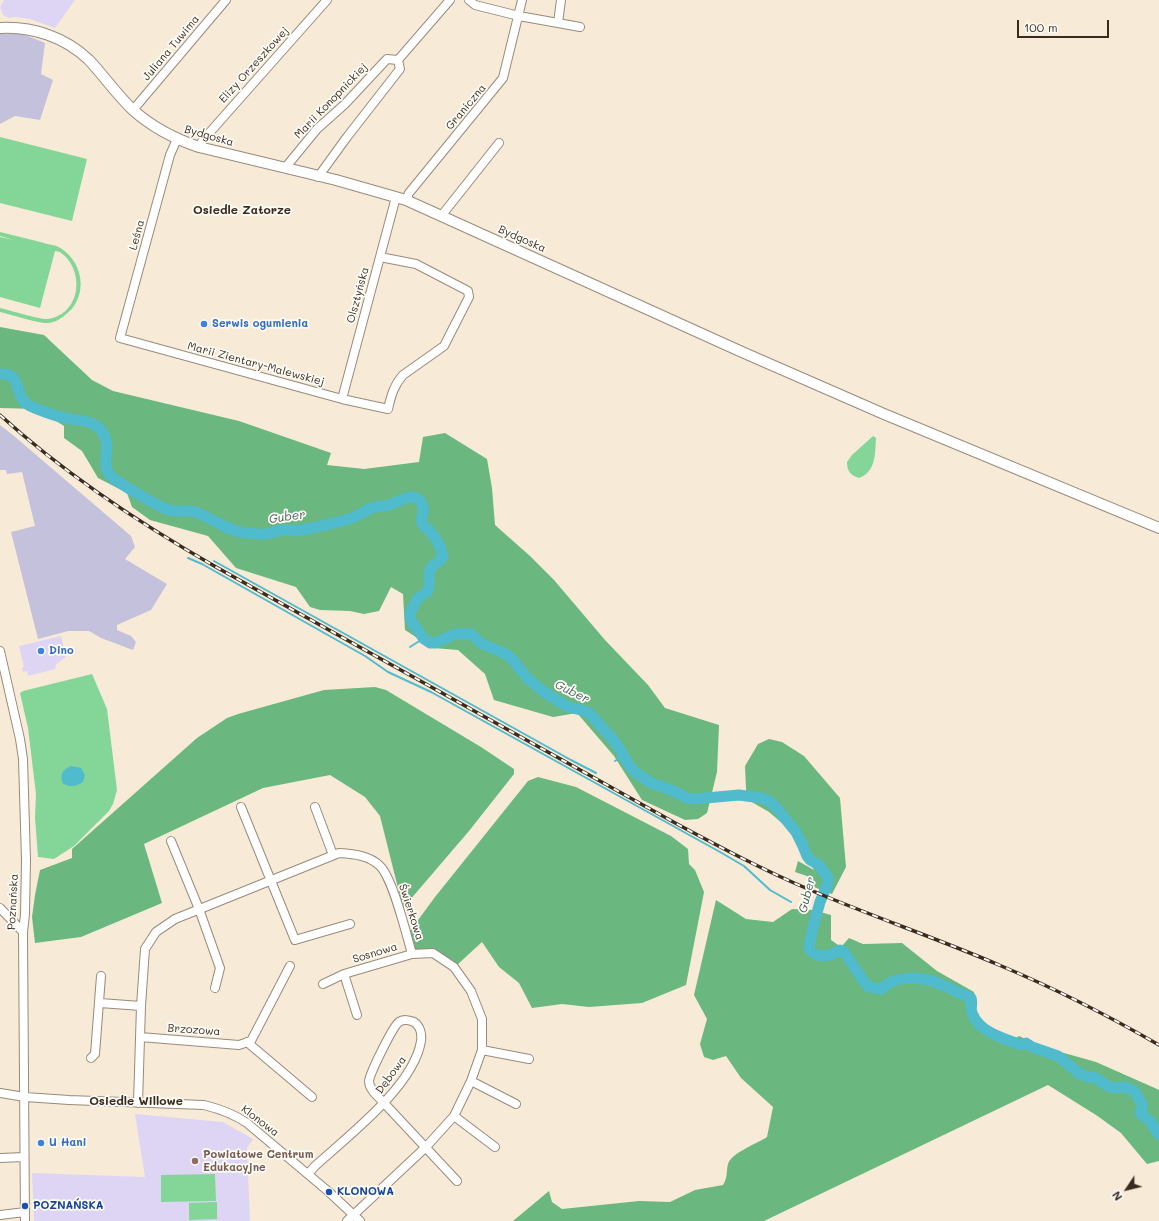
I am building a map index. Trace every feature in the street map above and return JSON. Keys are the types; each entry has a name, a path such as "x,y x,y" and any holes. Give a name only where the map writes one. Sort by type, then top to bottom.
{"main road":[{"name":"Bydgoska","path":"0,28 20,28 41,32 66,43 88,59 133,110 147,121 177,139 199,147 286,168 406,200 742,352 884,414 1159,528"}],"street":[{"name":"Juliana Tuwima","path":"133,110 226,0"},
{"name":"Elizy Orzeszkowej","path":"199,147 203,140 327,0"},
{"path":"318,177 400,69 398,60 450,0"},
{"path":"469,0 475,4 519,16 580,27"},
{"name":"Graniczna","path":"406,200 409,193 503,78 522,0"},
{"path":"558,23 561,0"},
{"name":"Marii Konopnickiej","path":"286,168 317,129 345,104 387,59 398,60"},
{"name":"Leśna","path":"120,338 170,155 177,139"},
{"path":"442,216 499,143"},
{"name":"Olsztyńska","path":"342,399 396,197"},
{"name":"Marii Zientary-Malewskiej","path":"120,338 342,399 388,409 393,391 398,381 403,375 444,346 469,298 468,291 416,264 380,257"},
{"name":"Poznańska","path":"0,651 20,739 22,759 26,860 25,914 23,932 25,1217"},
{"path":"241,807 295,940 350,924"},
{"path":"315,807 333,855"},
{"path":"171,841 199,909 220,968 215,988"},
{"name":"Świerkowa","path":"138,1103 141,1006 145,949 156,932 175,919 333,855 339,853 362,855 380,866 391,885 412,954 433,954 454,967 470,990 482,1019 482,1050 471,1081 454,1116 426,1148 348,1221"},
{"path":"0,908 23,932"},
{"name":"Sosnowa","path":"322,984 344,974 412,954"},
{"path":"290,966 251,1041 247,1042 312,1097"},
{"name":"Sosnowa","path":"344,974 357,1015"},
{"path":"91,1058 95,1054 101,976"},
{"path":"100,1003 141,1006"},
{"name":"Dębowa","path":"308,1174 384,1103 410,1069 418,1052 422,1034 415,1023 403,1020 398,1022 394,1027 372,1072 369,1080 370,1086 384,1103"},
{"name":"Brzozowa","path":"140,1037 239,1045 247,1042"},
{"path":"482,1050 529,1059"},
{"path":"471,1081 516,1104"},
{"name":"Klonowa","path":"0,1094 25,1097 204,1105 228,1112 247,1123 355,1214 360,1221"},
{"path":"384,1103 457,1181"},
{"path":"454,1116 494,1148"},
{"path":"0,1158 24,1157"},
{"path":"0,1216 25,1217"}],"shaded area":[{"path":"4,0 75,0 55,28 30,19 16,17 9,18 3,15 0,7"},
{"path":"0,34 23,34 45,43 41,74 53,80 40,120 15,116 0,124"},
{"path":"0,425 131,536 135,547 125,559 167,584 151,610 117,625 117,630 131,636 136,642 133,650 101,638 89,631 68,631 38,639 11,532 35,526 22,472 7,474 6,470 0,470"},
{"path":"61,636 66,657 56,664 55,669 28,676 27,671 23,672 22,667 24,667 19,646"},
{"name":"Powiatowe Centrum Edukacyjne","path":"135,1114 223,1122 253,1139 247,1148 250,1221 34,1221 32,1173 145,1177"}],"green space":[{"path":"0,137 87,159 72,221 0,203"},
{"path":"0,232 56,246 70,256 79,273 81,282 80,292 72,309 59,320 44,323 0,312 0,308 44,319 58,316 71,304 75,296 76,278 74,269 66,257 55,251 40,308 0,297 0,237 14,240 0,236"},
{"path":"0,327 44,335 92,380 113,391 239,421 331,453 327,465 364,469 419,462 423,437 445,433 487,459 492,488 495,525 554,580 605,640 648,685 665,708 719,725 717,772 707,813 698,819 685,820 642,800 614,756 577,713 553,717 494,700 485,674 458,650 433,648 405,630 403,594 391,587 379,611 364,614 350,611 320,610 310,607 296,587 236,568 208,536 150,520 132,507 127,493 98,478 82,451 64,438 64,426 37,409 0,408"},
{"path":"873,436 876,438 874,462 872,467 865,475 859,478 853,476 848,468 847,462 852,455"},
{"path":"92,674 107,709 117,790 113,804 109,811 74,846 54,859 38,857 35,818 36,794 28,728 20,693"},
{"path":"375,687 386,690 481,747 514,769 514,774 469,831 403,908 380,816 365,797 330,775 263,788 144,844 162,903 81,937 35,943 32,917 40,870 72,858 72,849 197,738 227,718 238,714 324,690"},
{"path":"769,739 782,742 804,756 840,798 846,867 832,894 814,887 807,876 795,872 798,861 814,870 797,836 769,812 750,801 746,789 745,766 758,744"},
{"path":"538,777 576,787 671,836 688,849 689,864 695,870 704,892 686,985 642,1003 589,1007 562,1004 532,1008 519,983 499,967 482,942 457,965 414,950 410,931 435,897 528,781"},
{"path":"716,900 746,919 773,922 792,909 813,910 831,915 831,940 841,947 849,938 863,944 902,943 937,971 974,992 977,1016 986,1027 1014,1039 1019,1036 1043,1047 1096,1062 1159,1090 1159,1161 1147,1164 1121,1133 1096,1115 1048,1085 764,1221 513,1221 549,1191 552,1202 562,1209 639,1201 670,1202 695,1190 723,1185 726,1179 730,1160 739,1152 767,1137 773,1107 741,1078 726,1056 713,1060 704,1057 700,1044 707,1019 694,995"},
{"path":"215,1174 216,1201 161,1202 161,1175"},
{"path":"217,1202 217,1219 189,1220 189,1203"}],"water":[{"path":"71,766 81,768 85,775 83,782 75,786 63,784 61,778 61,775 65,769"}],"waterway":[{"name":"Guber","path":"0,374 12,377 16,381 22,398 25,403 30,406 64,418 91,423 99,428 104,434 106,440 106,463 109,474 128,488 168,510 195,512 238,532 268,534 282,530 302,530 352,518 371,508 389,505 407,498 416,498 421,503 423,509 421,520 422,523 436,539 443,556 441,560 432,566 429,573 429,587 427,592 418,598 411,611 410,617 412,622 424,639 430,643 435,643 455,634 471,634 482,644 506,654 512,659 527,678 544,692 568,707 585,711 591,715 616,743 635,772 651,783 671,790 687,798 695,799 739,795 762,798 769,801 775,806 796,832 810,860 819,865 828,878 828,883 820,902 813,927 809,946 810,950 821,956 830,955 840,950 844,952 869,987 882,989 887,984 894,981 910,978 935,982 971,998 971,1011 976,1020 986,1030 1021,1045 1026,1043 1032,1047 1058,1056 1080,1074 1096,1078 1113,1088 1125,1087 1135,1092 1142,1104 1140,1113 1150,1121 1159,1135"},
{"path":"188,558 202,564 365,656 388,672 431,692 720,852 744,866 770,890 791,902"},
{"path":"214,561 596,773"},
{"path":"410,647 424,638"},
{"path":"615,761 624,755"}],"railway":[{"path":"0,415 77,478 131,515 187,550 677,824 791,882 975,955 1040,983 1120,1023 1159,1045"}],"place":[{"name":"Serwis ogumienia","path":"204,324"},
{"name":"Dino","path":"41,651"},
{"name":"U Hani","path":"41,1143"},
{"name":"Powiatowe Centrum Edukacyjne","path":"195,1161"},
{"name":"KLONOWA","path":"329,1192"},
{"name":"POZNAŃSKA","path":"25,1206"}],"district":[{"name":"Osiedle Zatorze","path":"242,210"},
{"name":"Osiedle Willowe","path":"136,1101"}]}
